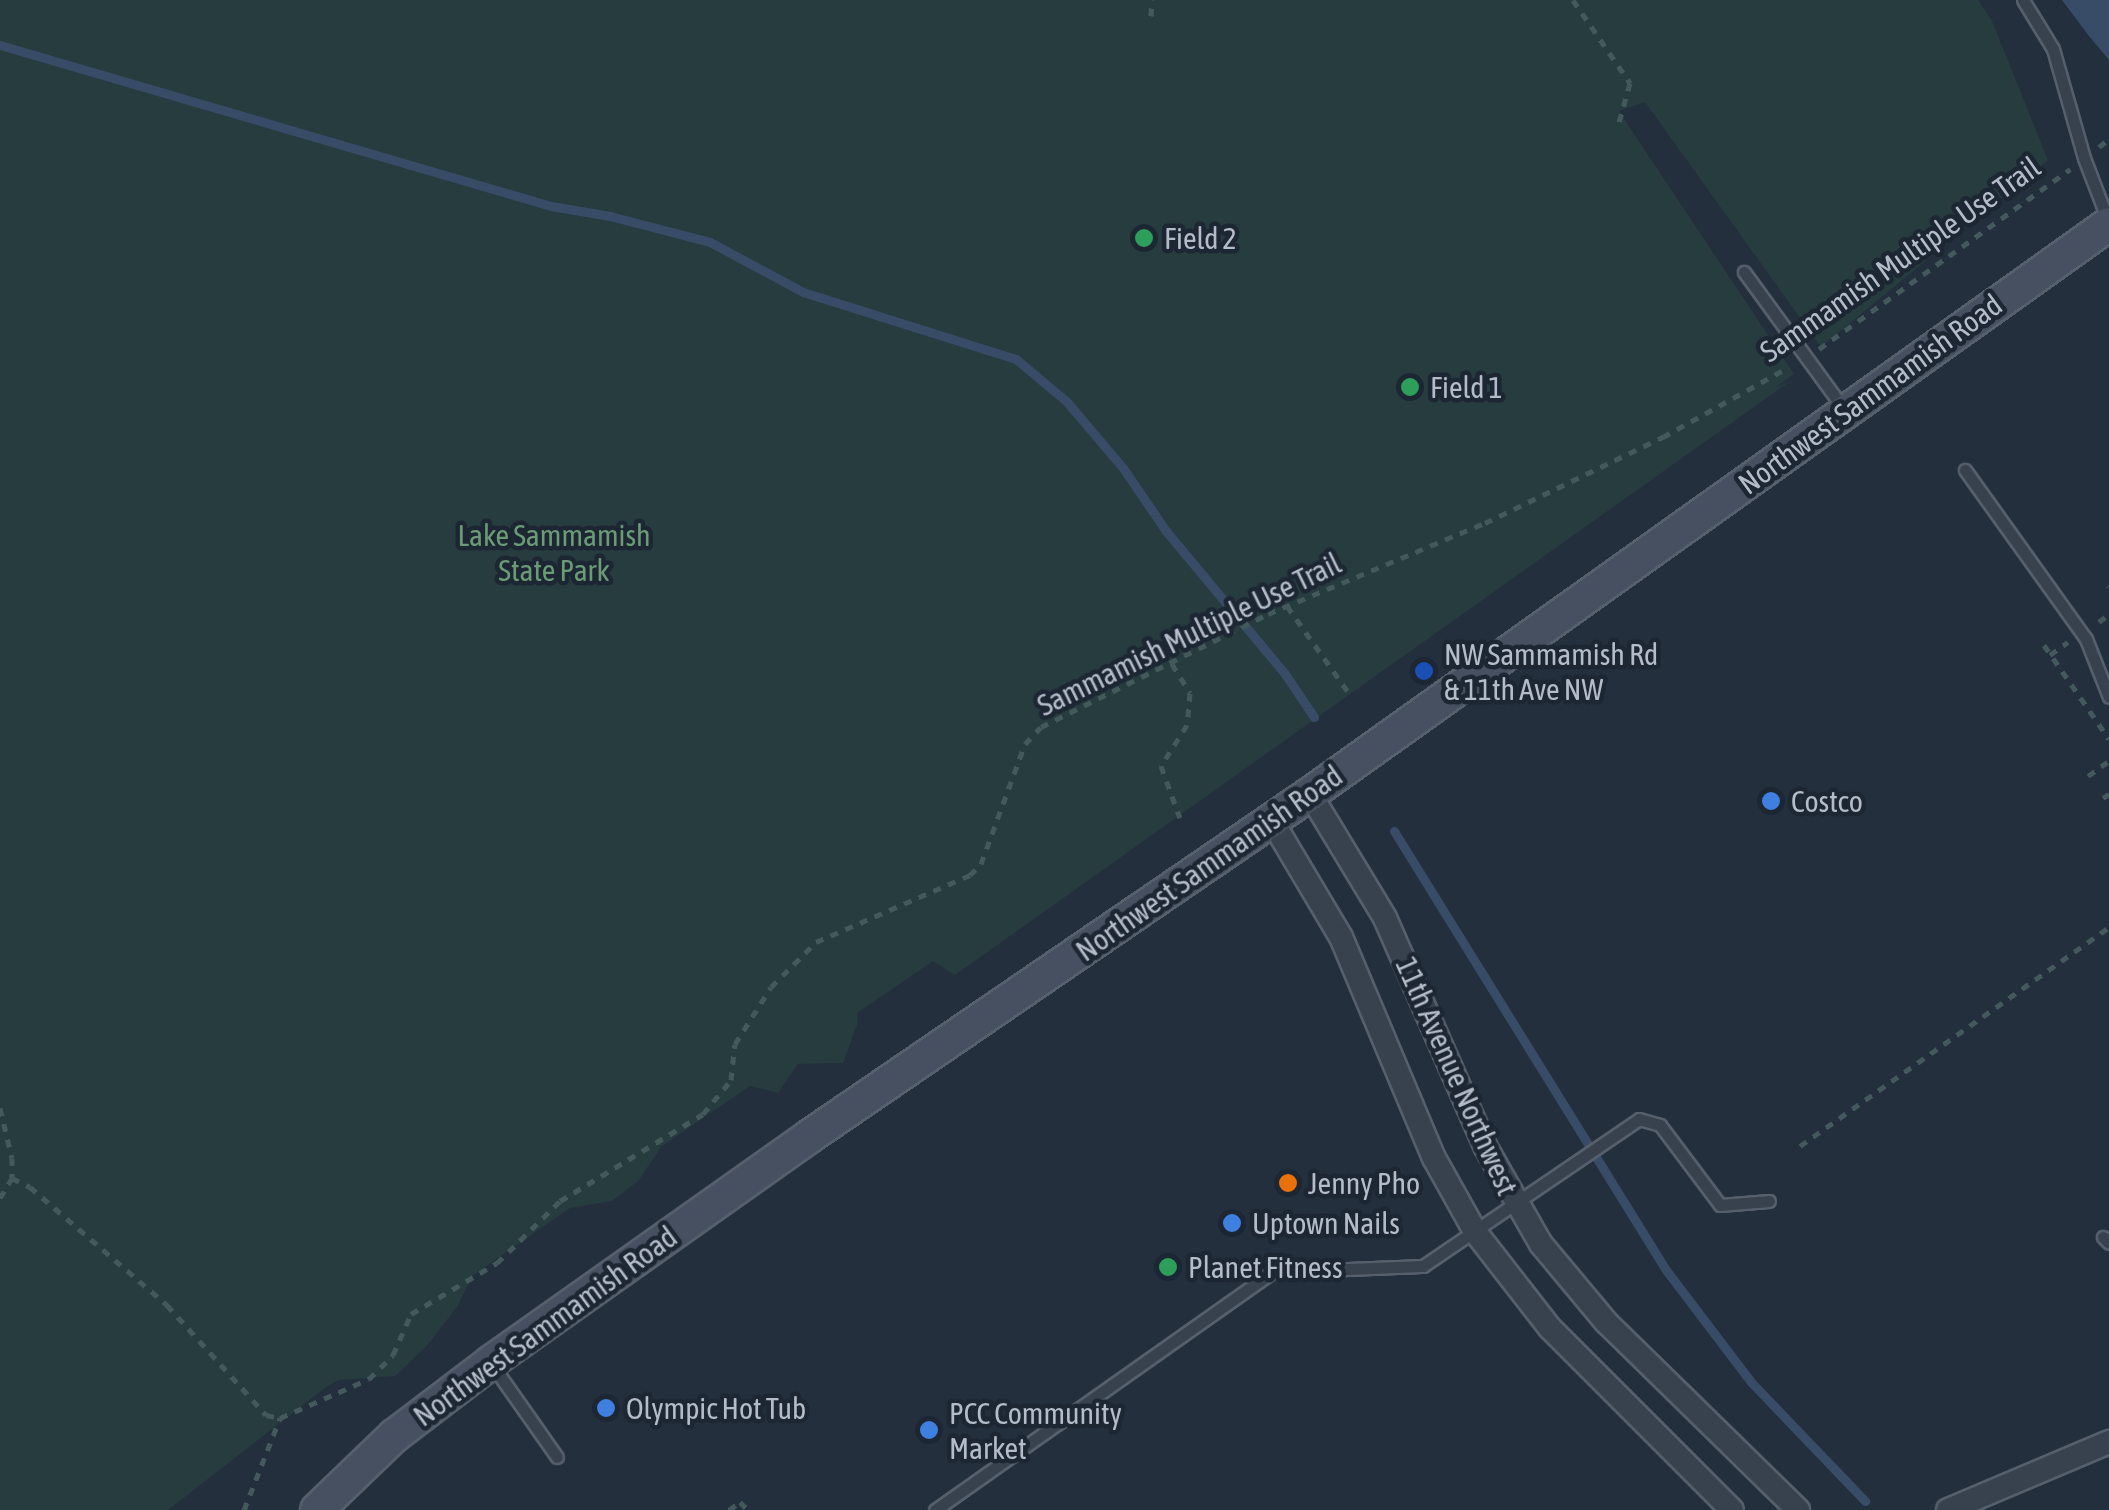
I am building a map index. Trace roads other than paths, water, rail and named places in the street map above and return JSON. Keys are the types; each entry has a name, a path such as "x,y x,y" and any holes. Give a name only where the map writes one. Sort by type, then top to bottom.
{"main road":[{"name":"Northwest Sammamish Road","path":"316,1510 394,1436 490,1362 810,1136 1310,794 2109,223"}],"street":[{"name":"11th Avenue Northwest","path":"1310,794 1385,918 1453,1078 1516,1205 1558,1267 1606,1322 1798,1510"},
{"name":"11th Avenue Northwest","path":"1272,820 1341,937 1434,1158 1476,1233 1540,1317 1732,1510"},
{"path":"1948,1510 2109,1442"}],"lane":[{"path":"2023,0 2053,49 2084,158 2109,223"},
{"path":"1744,272 1845,411"},
{"path":"1966,470 2086,639 2109,696"},
{"path":"934,1510 1274,1272 1423,1266 1634,1121 1647,1118 1660,1125 1720,1205 1768,1201"},
{"path":"490,1362 556,1457"}],"water":[{"path":"2062,0 2109,0 2109,60 2089,36"}],"waterway":[{"path":"0,45 551,206 610,216 710,242 803,292 1016,359 1067,402 1123,468 1166,531 1285,674 1314,717"},
{"path":"1394,831 1666,1270 1751,1382 1865,1501"}],"place":[{"name":"Field 2","path":"1144,238"},
{"name":"Field 1","path":"1410,387"},
{"name":"NW Sammamish Rd & 11th Ave NW","path":"1424,671"},
{"name":"Costco","path":"1771,801"},
{"name":"Jenny Pho","path":"1288,1183"},
{"name":"Uptown Nails","path":"1232,1223"},
{"name":"Planet Fitness","path":"1168,1267"},
{"name":"Olympic Hot Tub","path":"606,1408"},
{"name":"PCC Community Market","path":"929,1430"}],"park label":[{"name":"Lake Sammamish State Park","path":"554,552"}]}
